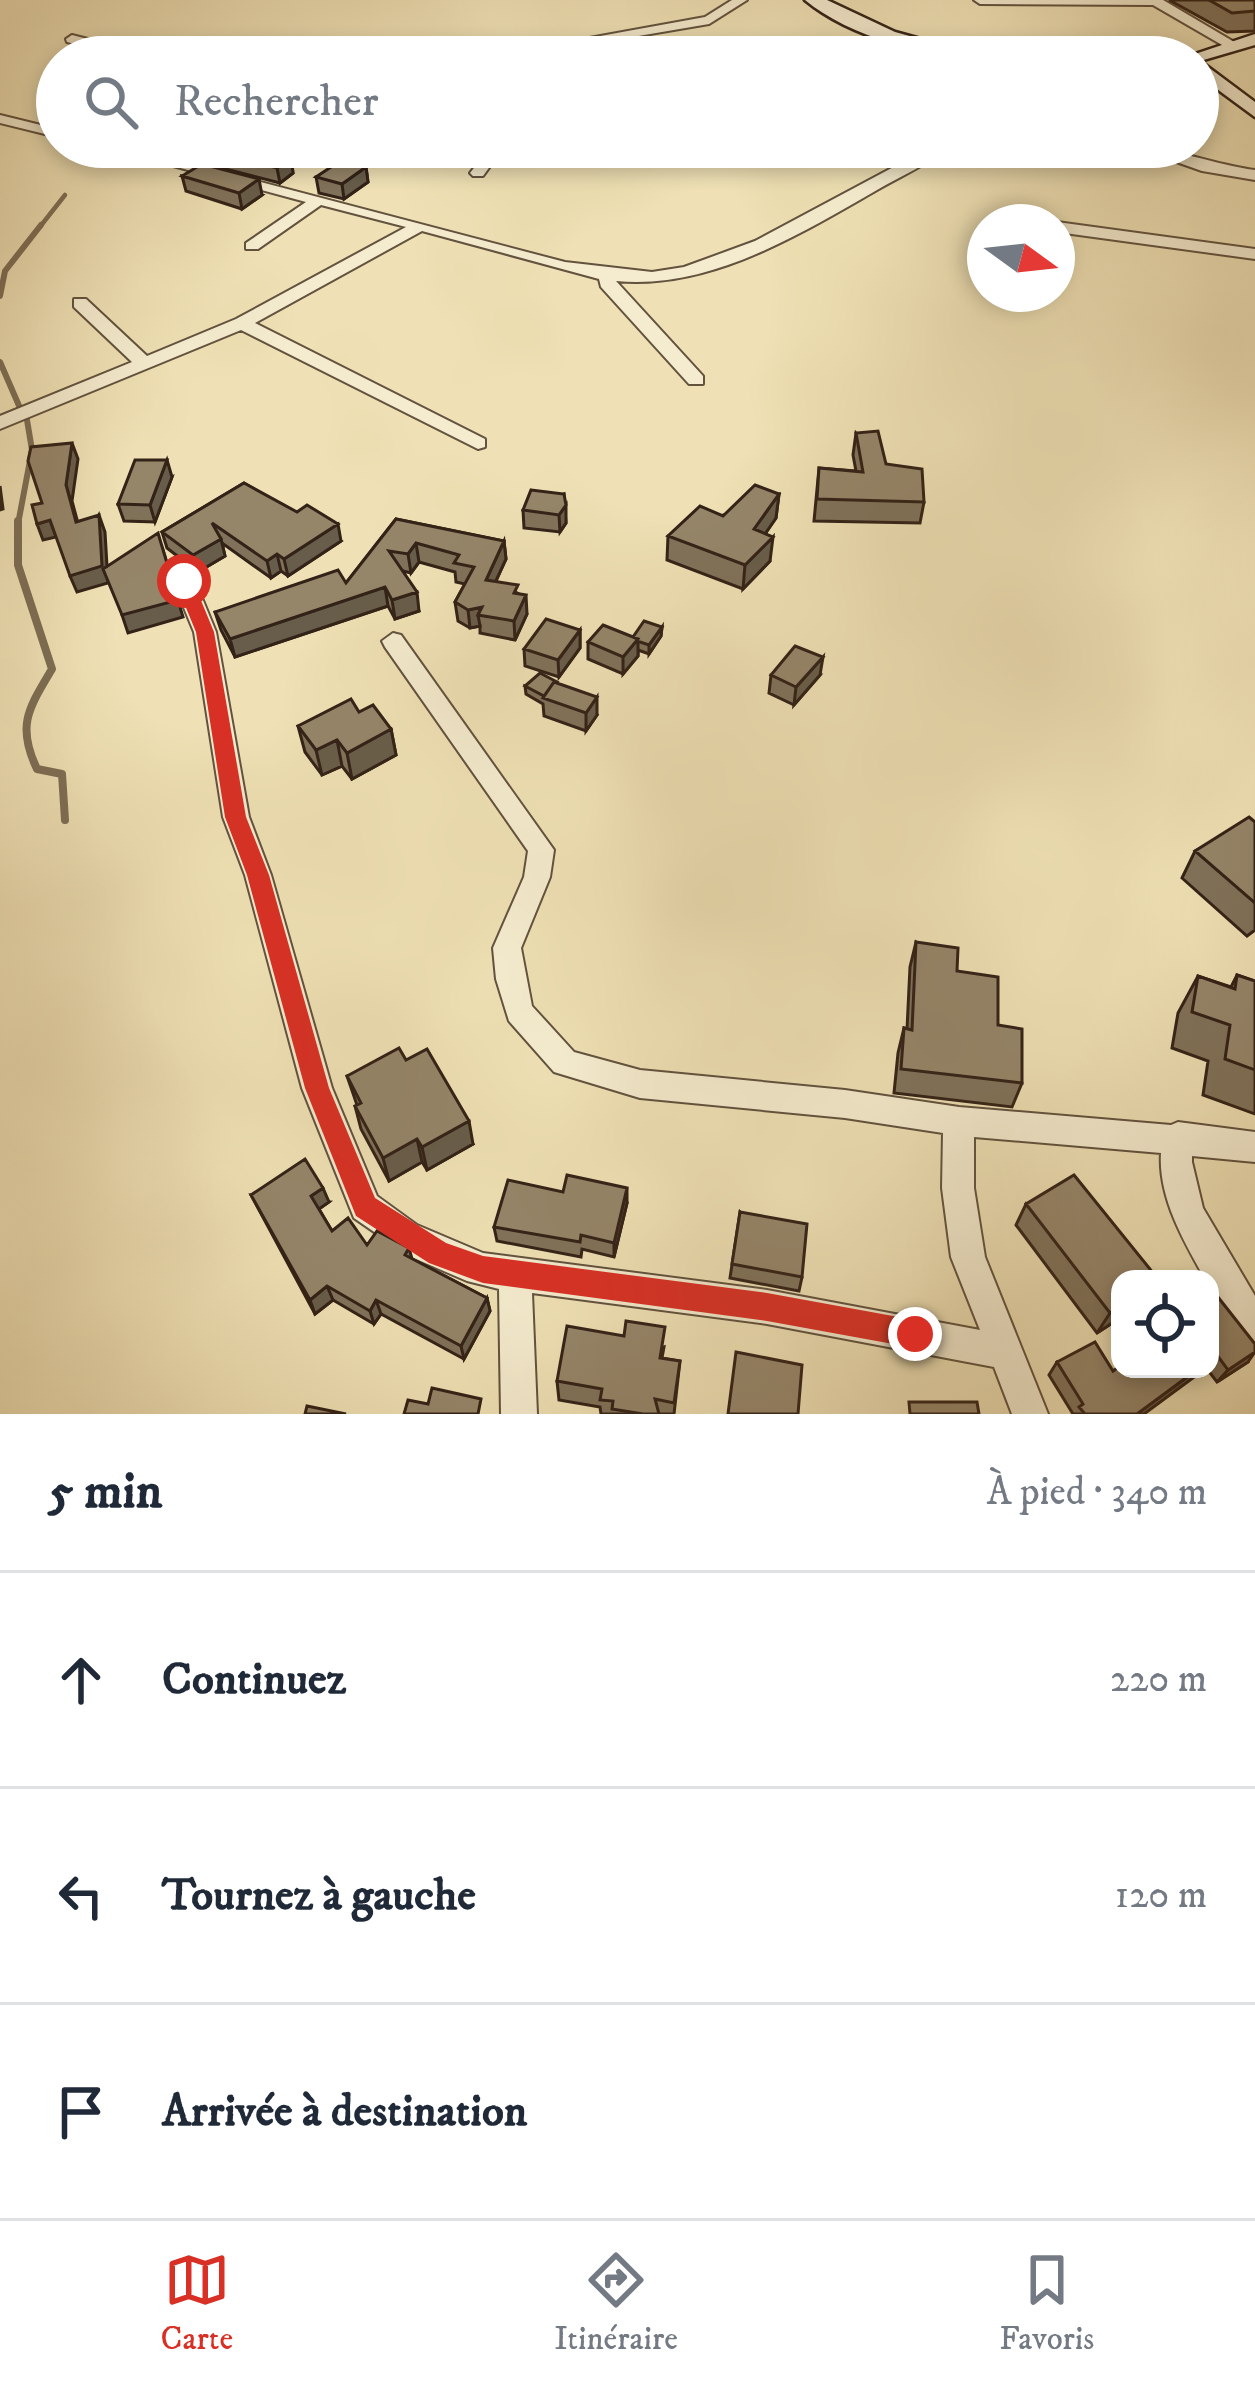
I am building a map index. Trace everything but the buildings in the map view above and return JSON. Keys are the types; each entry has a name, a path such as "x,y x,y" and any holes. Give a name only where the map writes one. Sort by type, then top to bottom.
{"main road":[{"path":"813,0 884,36"},
{"path":"1219,50 1255,39"},
{"path":"1219,83 1255,111"}],"street":[{"path":"616,36 709,20 741,0"},
{"path":"980,0 1156,1 1217,36"},
{"path":"1219,37 1234,46"},
{"path":"0,119 36,128"},
{"path":"190,168 608,274 673,274 729,259 902,168"},
{"path":"478,173 482,168"},
{"path":"1207,168 1255,175"},
{"path":"252,246 317,201"},
{"path":"0,423 242,323 419,226"},
{"path":"1075,229 1255,254"},
{"path":"608,274 607,283 624,304 696,380"},
{"path":"80,303 145,364"},
{"path":"242,323 478,443"},
{"path":"184,581 205,632 236,817 258,875 317,1088 365,1207 438,1253 515,1276 767,1307 1001,1351"},
{"path":"393,641 541,850 537,877 507,948 509,980 519,1012 566,1063 640,1084 845,1103 959,1121 1255,1147"},
{"path":"959,1121 962,1224 1001,1351 1030,1414"},
{"path":"1178,1137 1174,1158 1189,1212 1255,1328"},
{"path":"515,1276 519,1414"}],"waterway":[{"path":"39,228 65,195"},
{"path":"0,296 5,271 41,225"},
{"path":"0,362 20,408"},
{"path":"18,524 32,450 27,420"},
{"path":"18,524 18,565 52,669 28,717 27,740 37,769 62,774 65,820"}],"route":[{"path":"184,581 205,632 236,817 258,875 317,1088 365,1207 380,1221 438,1253 483,1270 767,1307 915,1334"}]}
